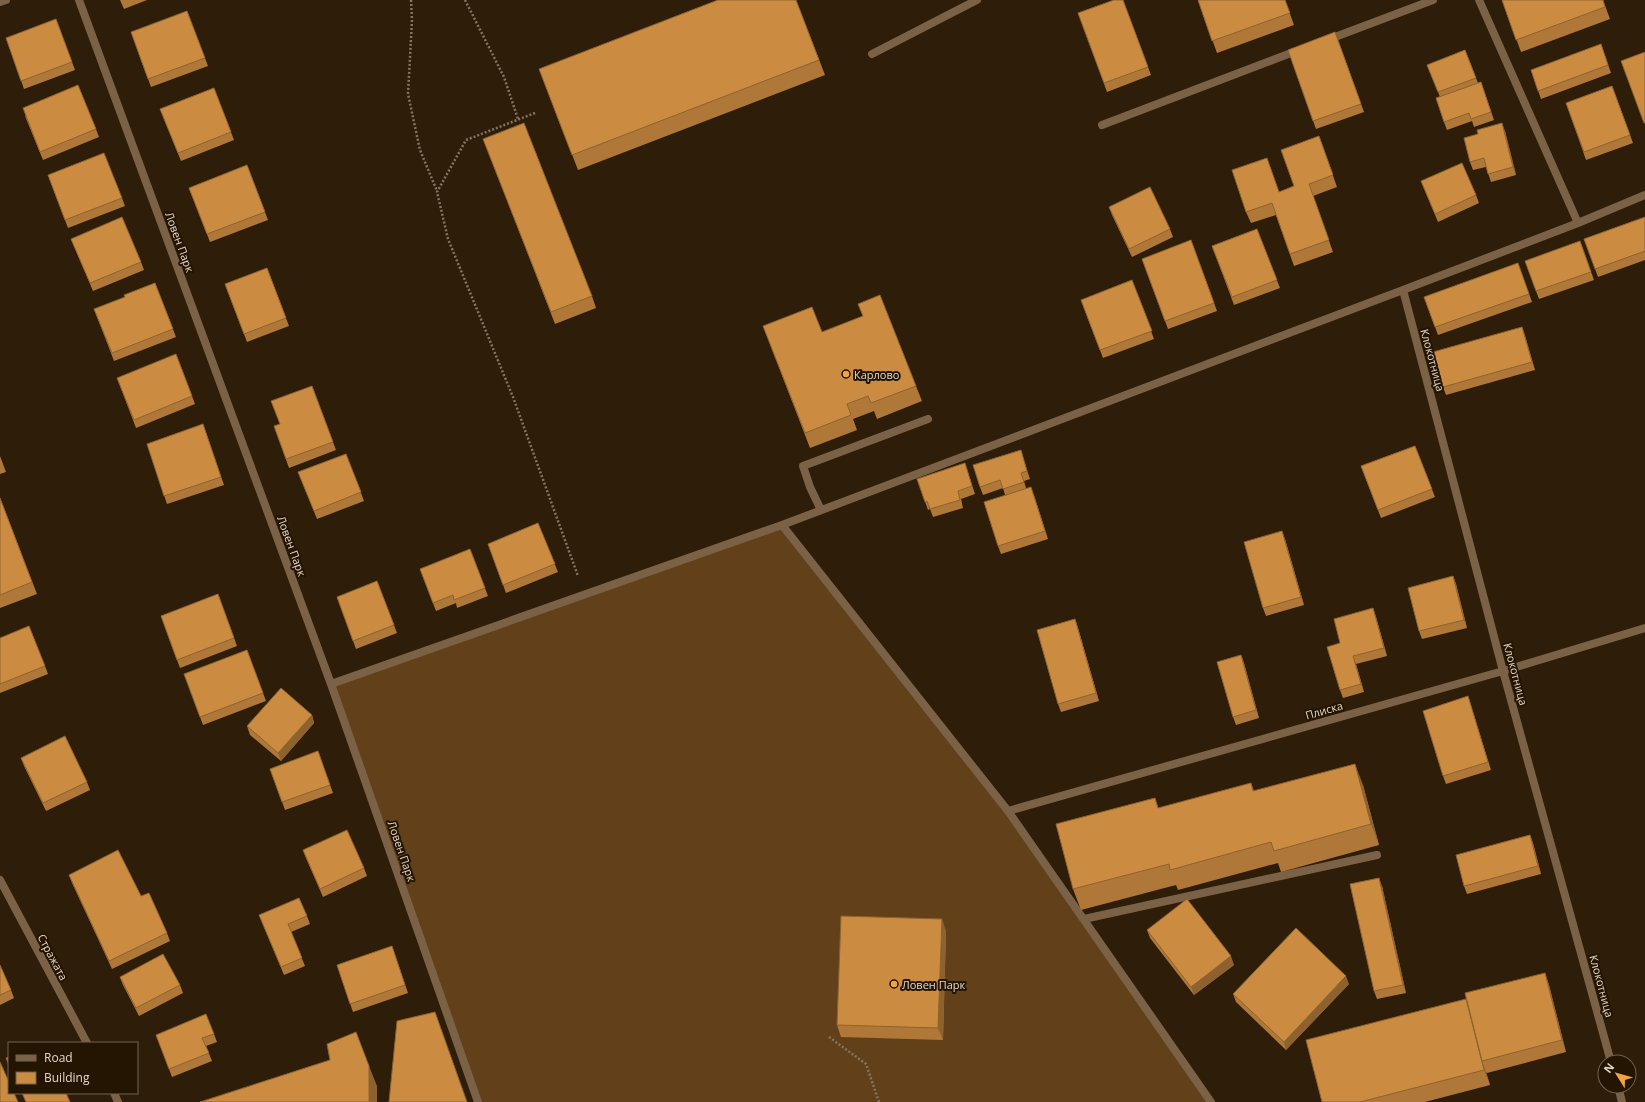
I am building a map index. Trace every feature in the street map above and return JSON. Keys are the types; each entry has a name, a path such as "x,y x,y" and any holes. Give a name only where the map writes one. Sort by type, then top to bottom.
{"street":[{"path":"0,2 6,0"},
{"name":"Ловен Парк","path":"79,0 331,684 478,1102"},
{"path":"872,54 977,0"},
{"path":"1323,42 1433,0"},
{"path":"1479,0 1578,223"},
{"path":"1102,125 1308,47"},
{"path":"331,684 782,525 1578,223 1645,194"},
{"name":"Клокотница","path":"1403,290 1503,671 1609,1054"},
{"path":"821,510 810,488 803,466 928,419"},
{"path":"782,525 1008,811 1211,1102"},
{"name":"Плиска","path":"1008,811 1503,671 1645,628"},
{"path":"1084,919 1377,855"},
{"name":"Стражата","path":"0,880 86,1042"}],"path":[{"path":"411,0 412,20 408,94 420,150 437,192 448,239 513,397 586,595"},
{"path":"465,0 504,77 518,120"},
{"path":"437,192 466,140 535,113"},
{"path":"830,1037 866,1064 879,1102"}],"shaded area":[{"path":"782,525 1008,811 1211,1102 478,1102 331,684"}],"building":[{"path":"718,0 796,0 819,60 572,155 539,69"},
{"path":"1114,0 1123,0 1148,67 1104,83 1078,13"},
{"path":"1198,0 1285,0 1290,13 1212,41"},
{"path":"1502,0 1603,0 1605,7 1516,40"},
{"path":"187,11 205,58 148,79 131,32"},
{"path":"56,19 72,62 21,81 6,38"},
{"path":"1335,32 1361,104 1313,121 1288,50"},
{"path":"1601,44 1608,65 1538,91 1531,70"},
{"path":"1465,50 1476,78 1438,92 1427,65"},
{"path":"1645,52 1645,123 1644,123 1621,61"},
{"path":"1481,82 1491,112 1471,119 1469,113 1444,122 1436,98"},
{"path":"78,85 96,129 40,152 23,108"},
{"path":"1612,86 1630,135 1584,152 1566,103"},
{"path":"214,88 231,132 178,153 160,109"},
{"path":"524,123 592,296 551,312 483,139"},
{"path":"1502,123 1513,167 1488,174 1484,158 1470,162 1464,138 1478,134 1477,130"},
{"path":"1319,136 1333,175 1309,184 1329,240 1290,254 1272,203 1246,212 1232,170 1267,158 1279,192 1294,186 1281,150"},
{"path":"104,153 122,198 65,220 48,175"},
{"path":"1462,163 1476,195 1435,214 1421,181"},
{"path":"247,165 265,212 207,234 189,188"},
{"path":"1150,187 1170,229 1129,249 1109,207"},
{"path":"122,217 141,262 90,283 71,239"},
{"path":"1645,217 1645,251 1595,269 1584,239"},
{"path":"1257,229 1277,280 1232,297 1212,246"},
{"path":"1191,240 1214,303 1165,321 1142,259"},
{"path":"1580,241 1591,272 1536,291 1525,261"},
{"path":"1518,263 1529,294 1435,327 1424,297"},
{"path":"267,268 286,318 244,334 225,284"},
{"path":"1132,280 1152,331 1100,350 1081,300"},
{"path":"155,283 173,329 112,353 94,309"},
{"name":"Карлово","path":"880,295 916,386 871,403 868,396 847,404 851,415 805,433 763,326 812,307 822,332 863,316 858,304"},
{"path":"1522,327 1532,362 1443,387 1433,352"},
{"path":"176,354 192,396 134,420 117,378"},
{"path":"312,386 333,442 286,459 274,426 280,424 271,401"},
{"path":"203,424 221,477 164,496 147,444"},
{"path":"1415,446 1432,489 1378,510 1361,466"},
{"path":"1021,450 1027,471 1021,473 1024,482 1003,489 1000,480 980,487 973,465"},
{"path":"346,454 361,492 314,511 298,472"},
{"path":"965,463 972,486 958,491 960,500 930,509 927,501 925,502 917,479"},
{"path":"1031,487 1045,531 998,546 984,502"},
{"path":"0,498 32,582 0,595"},
{"path":"538,523 555,564 503,585 488,544"},
{"path":"1282,531 1301,597 1263,608 1244,542"},
{"path":"470,549 485,588 454,600 453,595 433,603 420,569"},
{"path":"1453,576 1464,620 1419,631 1408,588"},
{"path":"377,581 394,625 353,641 337,597"},
{"path":"218,594 234,638 177,660 161,616"},
{"path":"1373,608 1384,648 1353,656 1361,684 1340,690 1327,647 1340,643 1334,619"},
{"path":"1075,619 1096,693 1058,704 1037,630"},
{"path":"29,626 45,666 0,684 0,638"},
{"path":"247,650 263,693 200,717 184,674"},
{"path":"1241,655 1256,710 1233,717 1217,662"},
{"path":"281,688 312,715 278,753 247,726"},
{"path":"1468,696 1488,762 1443,776 1423,711"},
{"path":"65,736 87,782 43,803 21,758"},
{"path":"318,751 330,785 282,802 270,769"},
{"path":"1355,764 1371,824 1274,851 1271,842 1170,870 1169,864 1073,889 1056,824 1155,798 1158,808 1251,783 1253,791"},
{"path":"347,830 364,868 320,889 303,850"},
{"path":"1530,835 1538,866 1464,886 1456,855"},
{"path":"118,850 141,896 149,893 167,933 109,961 69,875"},
{"path":"1379,878 1403,985 1374,991 1350,884"},
{"path":"299,898 307,916 288,924 302,958 281,967 259,915"},
{"path":"1187,899 1231,956 1191,987 1147,930"},
{"name":"Ловен Парк","path":"841,916 942,919 938,1028 837,1025"},
{"path":"1296,928 1346,976 1284,1042 1233,994"},
{"path":"392,946 405,985 350,1004 337,965"},
{"path":"163,954 180,985 136,1008 120,977"},
{"path":"0,965 11,990 0,995"},
{"path":"1545,973 1562,1040 1482,1061 1465,993"},
{"path":"1466,999 1484,1070 1360,1102 1322,1102 1306,1040"},
{"path":"435,1012 467,1102 389,1102 397,1021"},
{"path":"206,1014 214,1034 202,1038 209,1053 169,1069 156,1035"},
{"path":"356,1032 369,1066 369,1102 200,1102 330,1060 327,1044"},
{"path":"0,1062 8,1080 8,1094 14,1094 18,1102 0,1102"},
{"path":"22,1094 66,1094 70,1102 26,1102"}],"place":[{"name":"Карлово","path":"846,374"},
{"name":"Ловен Парк","path":"894,984"}]}
